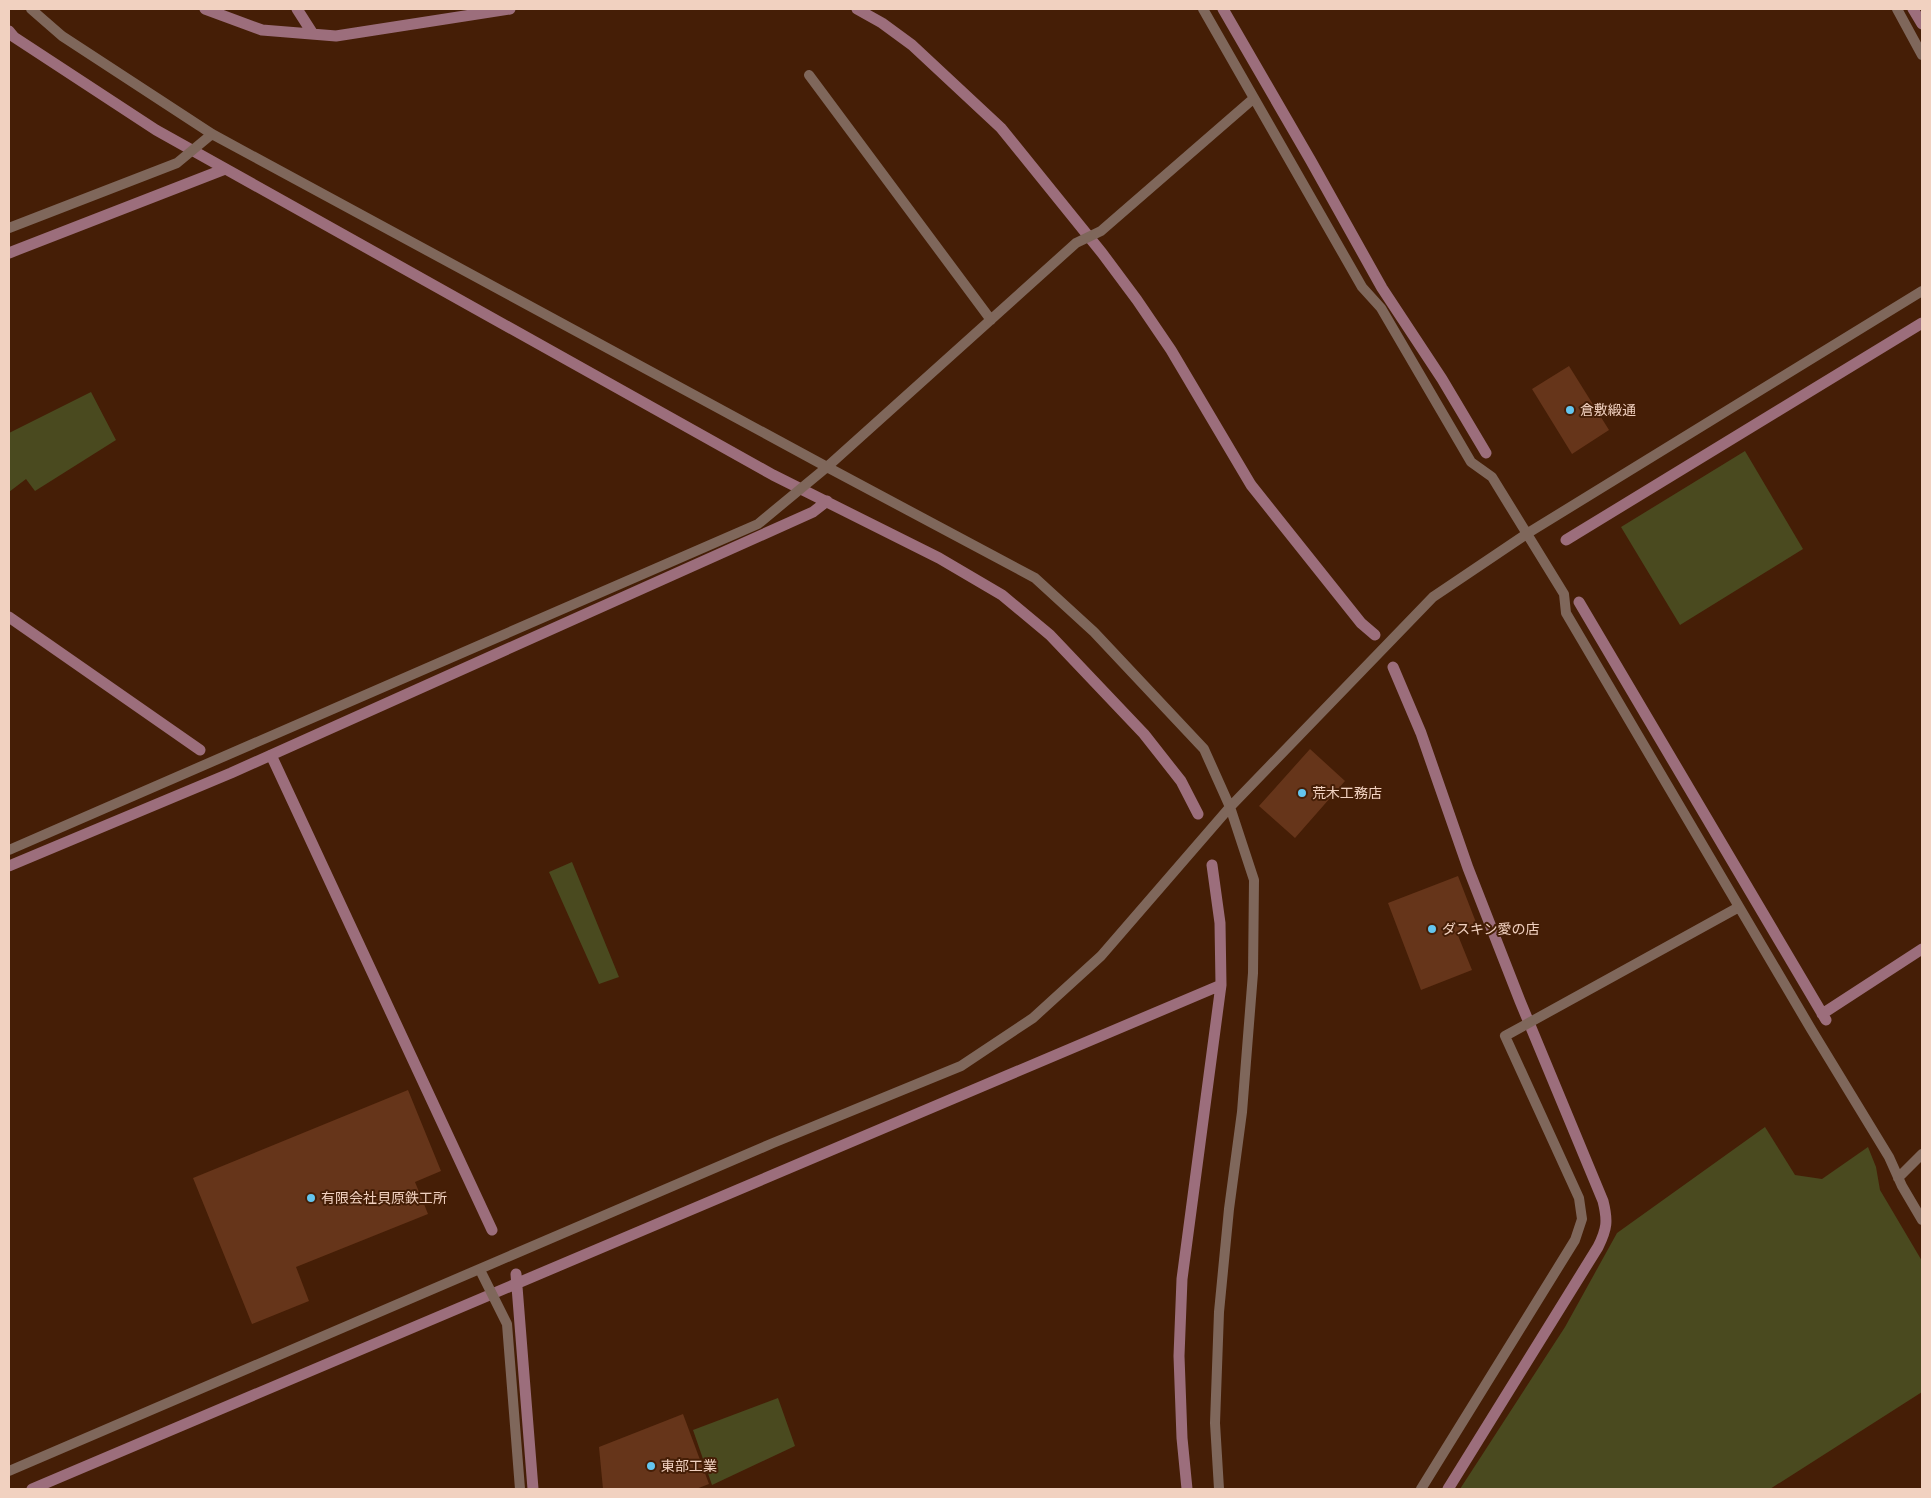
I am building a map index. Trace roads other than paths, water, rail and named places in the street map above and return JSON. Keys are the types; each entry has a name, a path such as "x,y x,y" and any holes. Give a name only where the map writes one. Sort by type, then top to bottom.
{"street":[{"path":"31,9 62,36 212,134 1036,578 1094,632 1204,749 1230,806 1254,880 1252,973 1242,1112 1229,1209 1219,1312 1215,1422 1219,1489"},
{"path":"1203,9 1362,287 1381,308 1471,462 1492,476 1528,533 1564,594 1566,613 1811,1029 1889,1157 1898,1178 1922,1220"},
{"path":"1897,9 1922,55"},
{"path":"809,75 991,320"},
{"path":"9,850 758,524 827,467 1076,243 1101,231 1253,99"},
{"path":"9,228 179,160 212,134"},
{"path":"9,1471 773,1143 961,1066 1033,1018 1101,956 1230,806 1433,597 1528,533 1922,291"},
{"path":"1421,1489 1575,1240 1582,1219 1579,1198 1506,1036 1739,907"},
{"path":"1898,1178 1922,1154"},
{"path":"480,1270 507,1324 520,1489"}],"waterway":[{"path":"205,9 262,30 336,36 510,9"},
{"path":"297,9 313,34"},
{"path":"857,9 882,23 912,45 1001,128 1102,253 1137,300 1171,350 1251,485 1361,623 1375,635"},
{"path":"1223,9 1382,288 1442,379 1486,453"},
{"path":"1913,9 1922,24"},
{"path":"9,31 14,37 156,130 773,475 939,558 1002,595 1050,635 1144,734 1181,781 1198,814"},
{"path":"9,253 225,169"},
{"path":"1566,540 1922,323"},
{"path":"9,866 231,773 813,512 827,501"},
{"path":"1579,602 1826,1020"},
{"path":"9,617 200,750"},
{"path":"1393,667 1421,733 1468,868 1520,1001 1603,1201 1606,1214 1605,1230 1598,1247 1448,1489"},
{"path":"271,755 492,1230"},
{"path":"1187,1489 1182,1438 1179,1356 1182,1279 1221,985 1220,923 1212,865"},
{"path":"1822,1014 1922,949"},
{"path":"32,1489 1221,985"},
{"path":"516,1274 533,1489"}],"place":[{"name":"倉敷緞通","path":"1570,410"},
{"name":"荒木工務店","path":"1302,793"},
{"name":"ダスキン愛の店","path":"1432,929"},
{"name":"有限会社貝原鉄工所","path":"311,1198"},
{"name":"東部工業","path":"651,1466"}]}
